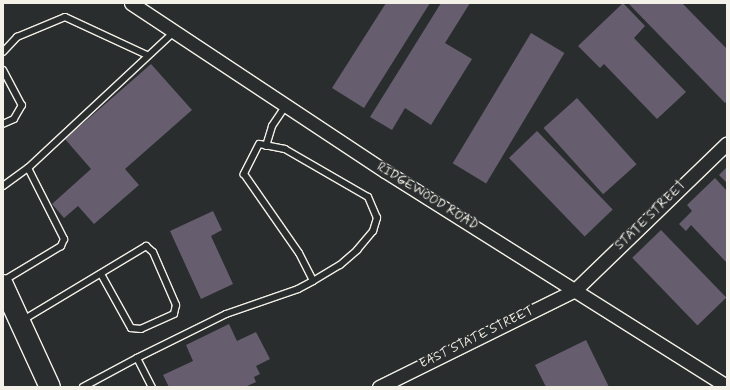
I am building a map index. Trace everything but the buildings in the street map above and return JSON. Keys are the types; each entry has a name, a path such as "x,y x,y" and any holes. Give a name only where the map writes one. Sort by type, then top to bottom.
{"main road":[{"path":"3,285 50,387"}],"street":[{"name":"RIDGEWOOD ROAD","path":"130,3 574,290 727,386"},
{"name":"STATE STREET","path":"574,290 727,143"},
{"name":"EAST STATE STREET","path":"379,387 574,290"}],"lane":[{"path":"3,52 17,38 66,17 147,55"},
{"path":"3,186 28,168 147,55 174,32"},
{"path":"3,70 22,105 14,119 3,124"},
{"path":"266,146 272,126 286,105"},
{"path":"83,387 137,358 226,314 298,290 340,265 357,250 373,231 378,218 368,197 285,149 259,144 244,174 300,253 313,281"},
{"path":"3,281 61,246 64,239 28,168"},
{"path":"20,322 146,246 153,252 176,305 174,314 141,330 131,328 101,274"},
{"path":"137,358 152,387"}]}
